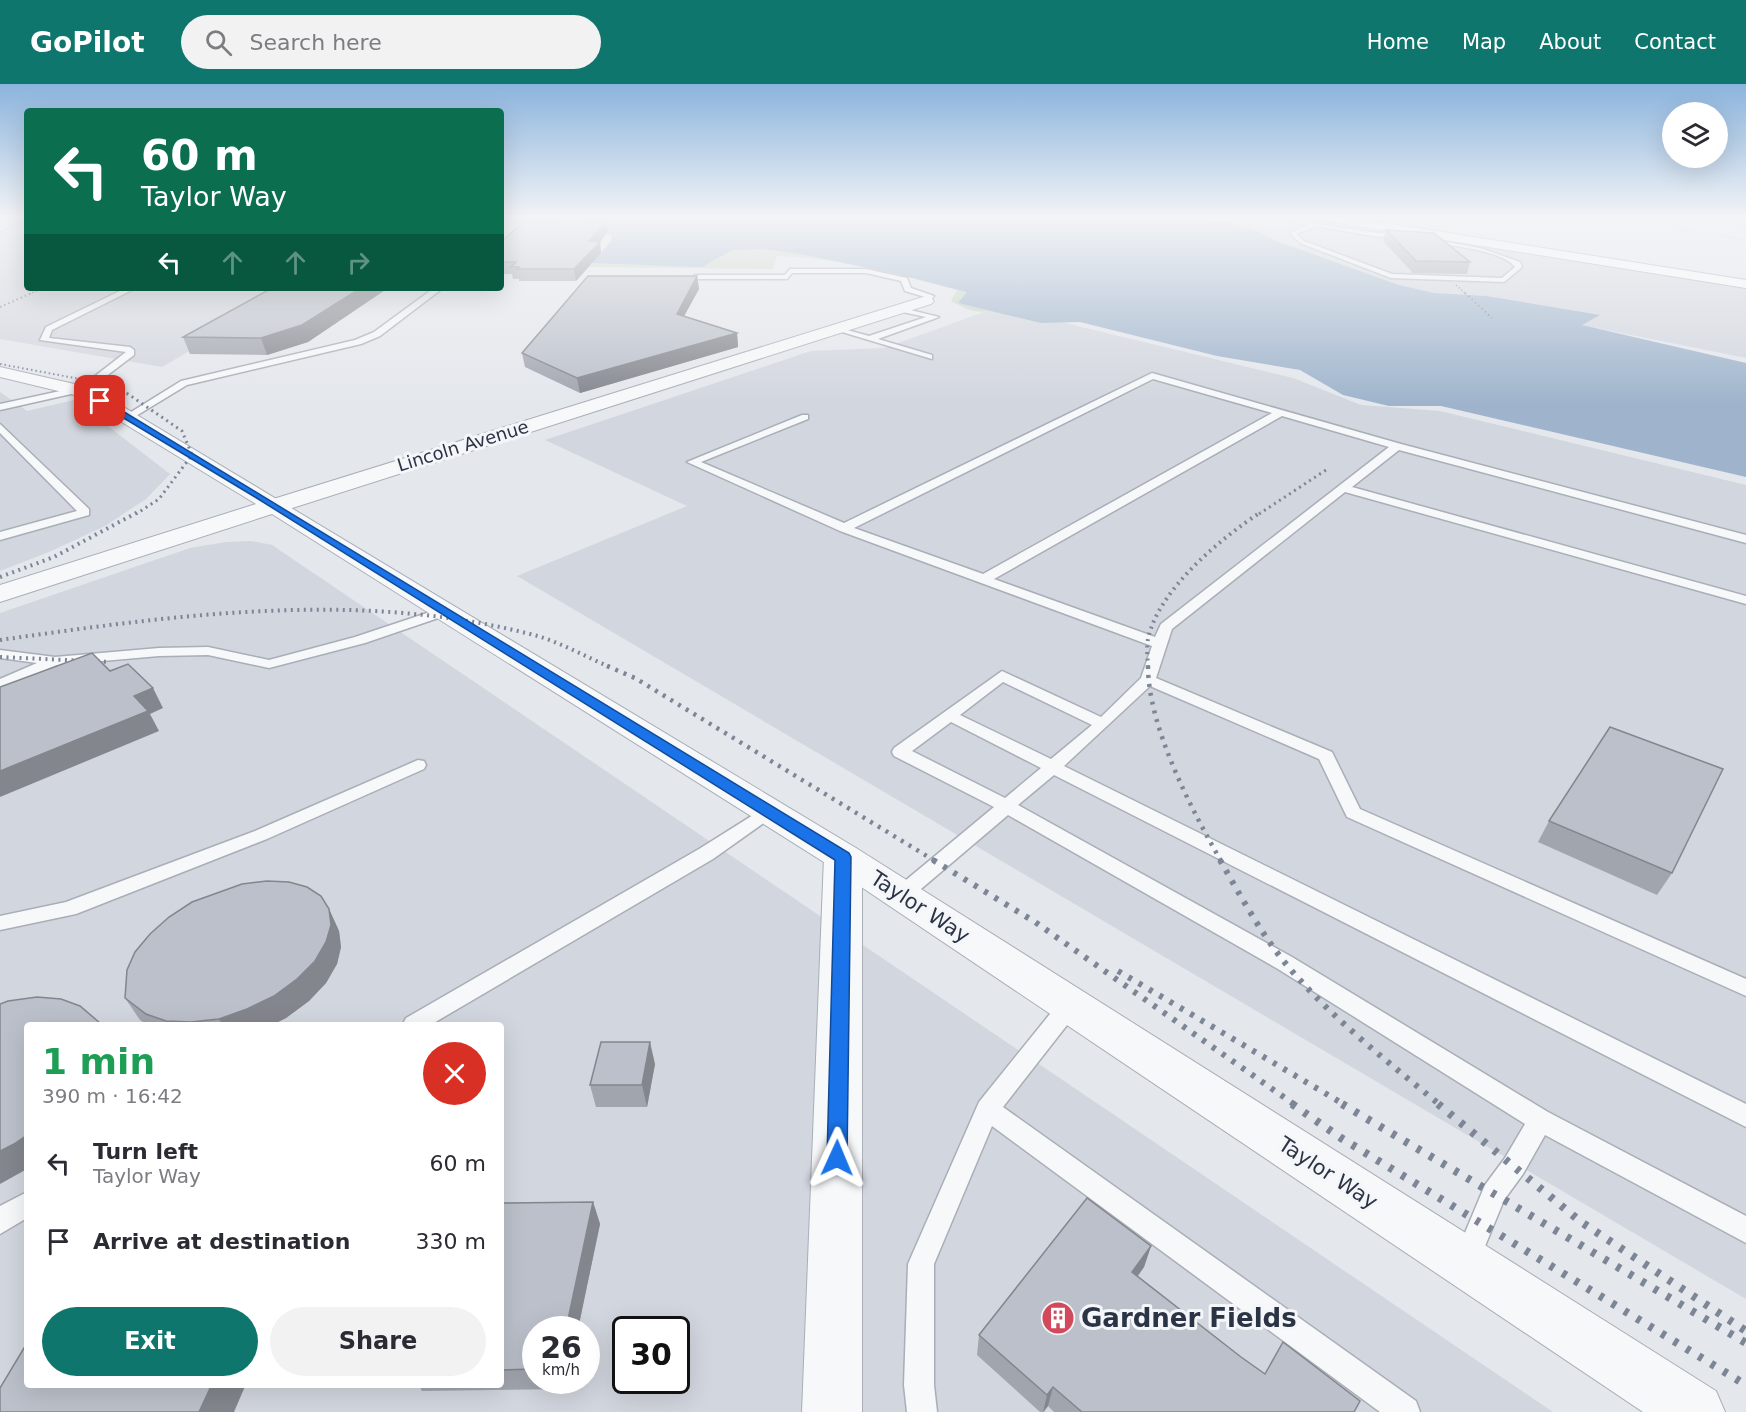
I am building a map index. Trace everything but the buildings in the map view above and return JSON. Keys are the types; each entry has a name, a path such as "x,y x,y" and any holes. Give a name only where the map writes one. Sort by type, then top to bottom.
{"main road":[{"path":"1725,279 1746,282"},
{"path":"1727,279 1746,282"}],"street":[{"name":"Lincoln Avenue","path":"0,594 926,301"},
{"name":"Taylor Way","path":"0,372 77,390 128,417 274,506 843,857 1695,1412"},
{"path":"832,1412 843,857"}],"lane":[{"path":"669,282 692,282 694,279"},
{"path":"899,279 904,280 908,289 930,296 926,301"},
{"path":"1422,279 1443,281 1505,279"},
{"path":"0,407 77,390 93,382 131,353 130,350 46,342 44,338 49,329 64,320 126,291"},
{"path":"128,417 184,383 358,342 377,334 435,291"},
{"path":"870,339 935,317 902,309"},
{"path":"836,329 929,357"},
{"path":"844,528 1152,376 1397,446 1746,539"},
{"path":"984,579 1280,413"},
{"path":"805,417 692,462 844,528 1160,644"},
{"path":"0,426 85,512 0,536"},
{"path":"901,895 1103,724 1148,680 1166,627 1397,446"},
{"path":"1343,488 1746,600"},
{"path":"0,654 55,661 159,652 208,651 269,664 360,640 445,611"},
{"path":"0,684 55,661"},
{"path":"1103,724 1002,676 900,752 1006,806 1285,963 1540,1120 1746,1230"},
{"path":"1148,680 1326,756 1353,813 1746,988"},
{"path":"949,716 1746,1116"},
{"path":"0,923 69,909 261,835 418,765"},
{"path":"417,1022 706,854 769,812"},
{"path":"922,1412 919,1385 921,1264 987,1109 1070,1005"},
{"path":"987,1109 1406,1412"},
{"path":"1466,1263 1494,1193 1514,1166 1540,1120"},
{"path":"0,1221 24,1206"}],"shaded area":[{"path":"0,279 24,279 24,291 293,291 162,367 0,339"},
{"path":"1382,279 1696,279 1746,287 1746,358 1581,325 1598,315 1487,296 1434,293"},
{"path":"987,311 1041,323 1061,322 1293,378 1361,405 1440,411 1746,485 1746,1299 517,576 687,506 545,440 811,351 884,348"},
{"path":"0,392 27,411 74,400 170,474 146,499 105,526 49,552 0,571"},
{"path":"251,541 272,545 1553,1412 0,1412 0,613 190,548 226,542"}],"green space":[{"path":"914,279 938,279 1040,314 1041,323 964,308 951,301 957,290"}],"water":[{"path":"916,279 1382,279 1434,293 1487,296 1600,315 1582,325 1746,363 1746,477 1441,406 1389,406 1343,395 1300,370 1217,356 1080,322 1041,323 958,303 967,292"}],"railway":[{"path":"1456,285 1466,294"},
{"path":"29,294 36,291"},
{"path":"0,307 32,293"},
{"path":"1465,293 1492,318"},
{"path":"0,364 80,379 120,391"},
{"path":"115,390 128,394 182,431 192,455 159,499 136,514"},
{"path":"1259,514 1329,468"},
{"path":"0,577 54,557 138,512"},
{"path":"1148,667 1148,639 1164,602 1193,567 1210,551 1261,512"},
{"path":"0,640 200,615 335,610 401,613 468,621 544,638 610,667"},
{"path":"0,657 110,662"},
{"path":"607,666 635,678 935,861"},
{"path":"1148,666 1155,714 1163,740 1185,792 1221,861"},
{"path":"933,860 1035,922 1295,1105"},
{"path":"1220,860 1268,939 1303,984 1360,1038 1440,1105"},
{"path":"1118,971 1345,1105"},
{"path":"1292,1104 1341,1138 1746,1385"},
{"path":"1342,1104 1746,1343"},
{"path":"1438,1104 1581,1222 1746,1331"}],"place":[{"name":"Gardner Fields","path":"1058,1318"}],"route":[{"path":"100,401 258,495 843,857 837,1158"}]}
